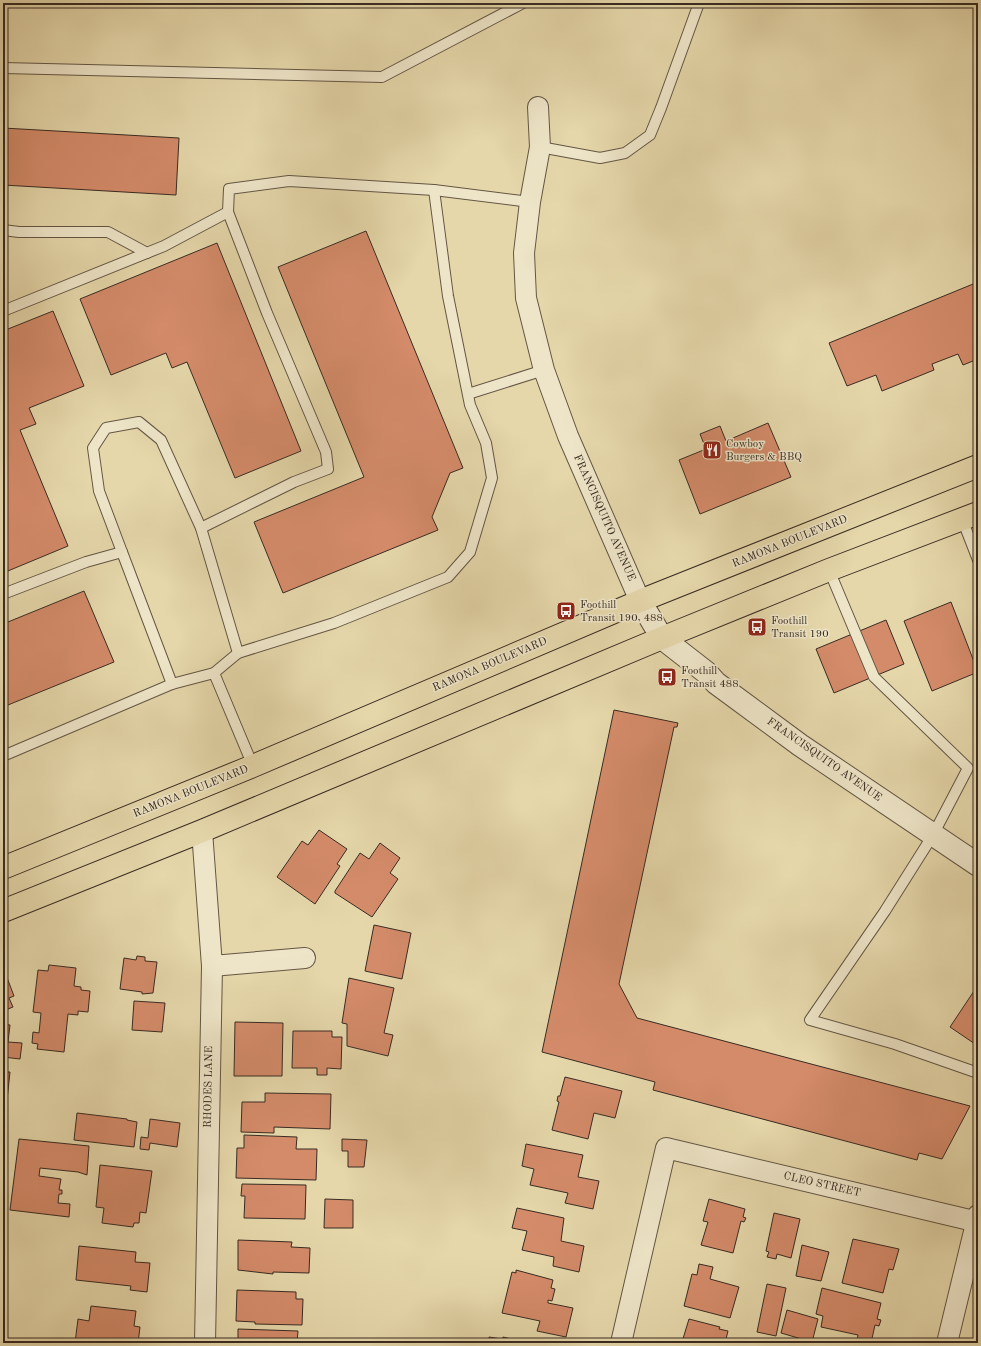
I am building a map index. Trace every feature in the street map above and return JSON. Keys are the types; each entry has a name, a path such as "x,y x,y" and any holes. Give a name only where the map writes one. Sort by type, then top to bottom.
{"main road":[{"name":"RAMONA BOULEVARD","path":"3,868 253,766 640,601 978,466"},
{"path":"3,911 202,831 662,638 829,570 970,516"}],"street":[{"name":"FRANCISQUITO AVENUE","path":"538,107 540,147 530,202 524,253 526,298 544,370 568,436 640,601 662,638 707,673 716,683 800,745 978,865"},
{"name":"RHODES LANE","path":"202,831 212,966 205,1343"},
{"path":"212,966 305,958"},
{"name":"CLEO STREET","path":"621,1343 666,1148 977,1219"},
{"path":"947,1343 977,1219"}],"lane":[{"path":"3,68 382,77 523,3"},
{"path":"540,147 600,158 625,153 650,135 699,3"},
{"path":"201,528 294,482 328,469 326,452 228,212 229,189 289,181 434,190 530,202"},
{"path":"3,756 172,684 214,673 238,653 334,623 448,577 470,552 492,478 486,443 470,405 448,296 434,190"},
{"path":"3,311 147,253 228,212"},
{"path":"3,230 18,232 108,232 147,253"},
{"path":"468,394 544,370"},
{"path":"172,684 99,491 94,448 106,428 139,422 161,440 201,528 238,653"},
{"path":"970,516 978,560"},
{"path":"3,594 86,562 122,552"},
{"path":"829,570 874,677 968,768 933,835 885,911 810,1020 895,1044 978,1073"},
{"path":"214,673 253,766"}],"building":[{"path":"3,128 179,138 176,195 3,185"},
{"path":"366,231 463,468 450,473 432,517 438,530 283,593 254,522 364,477 278,267"},
{"path":"217,243 301,451 235,478 187,362 172,368 166,353 111,375 80,299"},
{"path":"978,282 978,359 963,365 958,354 932,364 934,370 882,391 876,375 847,386 829,343"},
{"path":"53,311 84,386 29,408 36,424 20,430 68,546 3,573 3,331"},
{"path":"768,423 791,477 700,514 679,460 706,449 700,434 720,426 726,441"},
{"path":"84,591 114,662 3,707 3,624"},
{"path":"951,602 978,672 932,691 904,621"},
{"path":"886,620 904,664 834,693 816,649"},
{"path":"614,710 678,723 677,727 674,727 619,984 637,1018 970,1106 942,1159 919,1153 917,1160 653,1090 655,1082 542,1052"},
{"path":"319,830 347,849 337,864 340,866 315,904 277,877 302,841 308,845"},
{"path":"380,843 400,858 390,873 398,879 372,917 335,893 335,891 360,853 369,859"},
{"path":"374,925 411,933 402,979 365,971"},
{"path":"137,956 145,957 145,961 157,962 153,993 142,994 142,992 120,989 124,958 136,960"},
{"path":"49,965 76,968 74,986 81,987 81,990 90,991 88,1012 78,1011 78,1015 68,1014 64,1052 37,1049 38,1044 32,1043 33,1032 39,1033 41,1013 33,1012 38,970 48,971"},
{"path":"6,975 14,996 9,998 13,1007 3,1011 3,976"},
{"path":"349,978 394,988 384,1033 393,1035 388,1056 347,1046 347,1024 342,1023"},
{"path":"978,985 978,1046 950,1027"},
{"path":"134,1001 165,1003 162,1032 132,1030"},
{"path":"235,1022 283,1023 282,1076 234,1076"},
{"path":"3,1024 10,1025 8,1042 22,1043 20,1059 3,1057"},
{"path":"293,1031 332,1031 332,1037 342,1037 341,1069 327,1068 327,1075 317,1075 317,1068 292,1068"},
{"path":"3,1066 5,1066 4,1072 10,1072 7,1100 3,1099"},
{"path":"565,1077 622,1091 615,1118 594,1113 588,1139 552,1130 559,1102 557,1101 558,1096 560,1096"},
{"path":"265,1093 331,1094 330,1129 274,1127 274,1133 241,1132 242,1102 265,1102"},
{"path":"77,1113 127,1119 137,1122 134,1147 74,1140"},
{"path":"150,1119 180,1123 177,1147 150,1143 149,1150 140,1149 141,1137 148,1138"},
{"path":"244,1135 297,1137 296,1149 317,1149 316,1180 236,1178 237,1148 244,1148"},
{"path":"19,1139 89,1146 87,1175 78,1172 40,1168 39,1176 61,1179 59,1190 62,1190 62,1194 59,1194 58,1203 70,1204 69,1217 10,1210"},
{"path":"342,1139 367,1140 364,1167 348,1167 348,1151 342,1151"},
{"path":"526,1144 583,1155 578,1177 599,1181 593,1209 565,1203 568,1193 530,1185 534,1169 522,1166"},
{"path":"100,1165 152,1171 146,1213 140,1212 139,1223 134,1223 133,1227 102,1223 104,1208 96,1207"},
{"path":"242,1184 306,1185 305,1219 244,1218 245,1196 241,1196"},
{"path":"325,1199 353,1200 353,1228 324,1228"},
{"path":"709,1199 745,1209 743,1217 746,1218 744,1222 741,1221 733,1253 701,1245 708,1222 703,1221"},
{"path":"517,1208 564,1218 561,1241 584,1246 579,1272 553,1266 554,1257 522,1250 527,1231 512,1228"},
{"path":"774,1213 800,1219 791,1258 777,1254 776,1259 767,1257 769,1252 766,1251"},
{"path":"853,1239 899,1249 893,1270 889,1269 883,1293 842,1283"},
{"path":"238,1240 292,1242 291,1247 310,1248 309,1273 273,1272 273,1274 238,1270"},
{"path":"802,1245 829,1252 821,1281 796,1276"},
{"path":"79,1246 136,1252 135,1262 150,1263 147,1292 130,1290 131,1286 76,1280"},
{"path":"699,1264 713,1267 710,1279 739,1287 730,1318 684,1306 692,1274 697,1275"},
{"path":"516,1270 553,1280 551,1288 555,1289 552,1301 548,1300 548,1303 573,1308 566,1337 537,1331 540,1321 502,1313 512,1272 516,1273"},
{"path":"767,1284 786,1288 776,1336 757,1332"},
{"path":"822,1288 881,1303 877,1319 881,1320 879,1326 875,1325 871,1343 859,1343 859,1341 857,1341 858,1335 821,1327 823,1316 816,1314"},
{"path":"237,1290 296,1292 296,1299 303,1299 302,1325 255,1324 255,1322 236,1321"},
{"path":"91,1306 136,1311 134,1326 140,1327 138,1343 75,1343 78,1319 89,1321"},
{"path":"787,1310 818,1319 812,1342 781,1333"},
{"path":"689,1319 720,1327 719,1329 728,1331 725,1343 677,1343 677,1341 682,1342"},
{"path":"238,1329 298,1331 297,1343 238,1343"},
{"path":"489,1337 502,1339 503,1337 528,1343 488,1343"}],"place":[{"name":"Cowboy Burgers & BBQ","path":"712,450"},
{"name":"Foothill Transit 190, 488","path":"566,611"},
{"name":"Foothill Transit 190","path":"757,627"},
{"name":"Foothill Transit 488","path":"667,677"}]}
